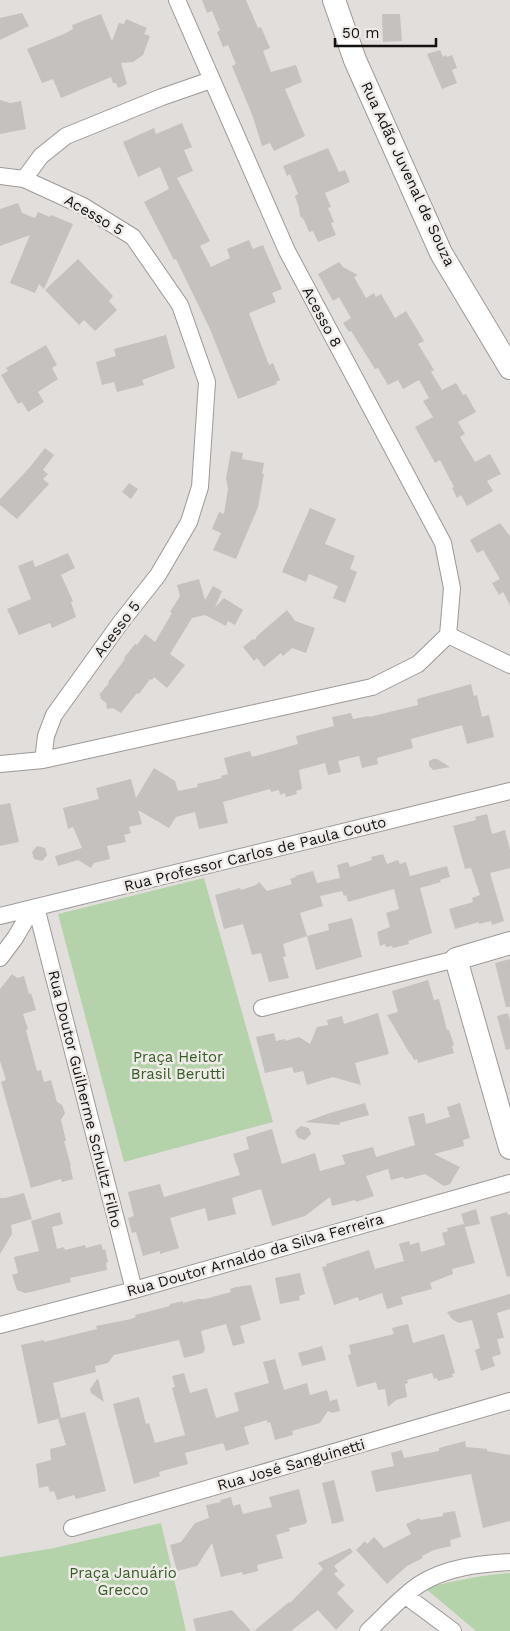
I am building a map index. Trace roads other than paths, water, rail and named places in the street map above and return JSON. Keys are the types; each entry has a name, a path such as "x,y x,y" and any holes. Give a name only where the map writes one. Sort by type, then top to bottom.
{"street":[{"name":"Acesso 8","path":"177,0 287,251 443,543 452,588 448,635"},
{"name":"Rua Adão Juvenal de Souza","path":"334,0 355,60 441,253 510,368"},
{"path":"24,179 41,156 66,136 162,97 211,80"},
{"name":"Acesso 5","path":"0,176 24,179 83,206 133,238 180,305 207,382 200,487 189,522 158,575 121,622 54,715 46,736 43,760"},
{"path":"0,764 43,760 372,687 418,664 448,635 510,665"},
{"name":"Rua Professor Carlos de Paula Couto","path":"0,916 510,791"},
{"path":"0,958 34,908"},
{"name":"Rua Doutor Guilherme Schultz Filho","path":"34,908 134,1290"},
{"path":"262,1008 456,959 510,943"},
{"path":"456,959 510,1148"},
{"name":"Rua Doutor Arnaldo da Silva Ferreira","path":"0,1325 134,1290 510,1184"},
{"name":"Rua José Sanguinetti","path":"72,1528 510,1401"},
{"path":"368,1631 419,1584 441,1573 471,1565 510,1562"},
{"path":"406,1596 453,1631"}],"park label":[{"name":"Praça Heitor Brasil Berutti","path":"178,1066"},
{"name":"Praça Januário Grecco","path":"123,1582"}]}
